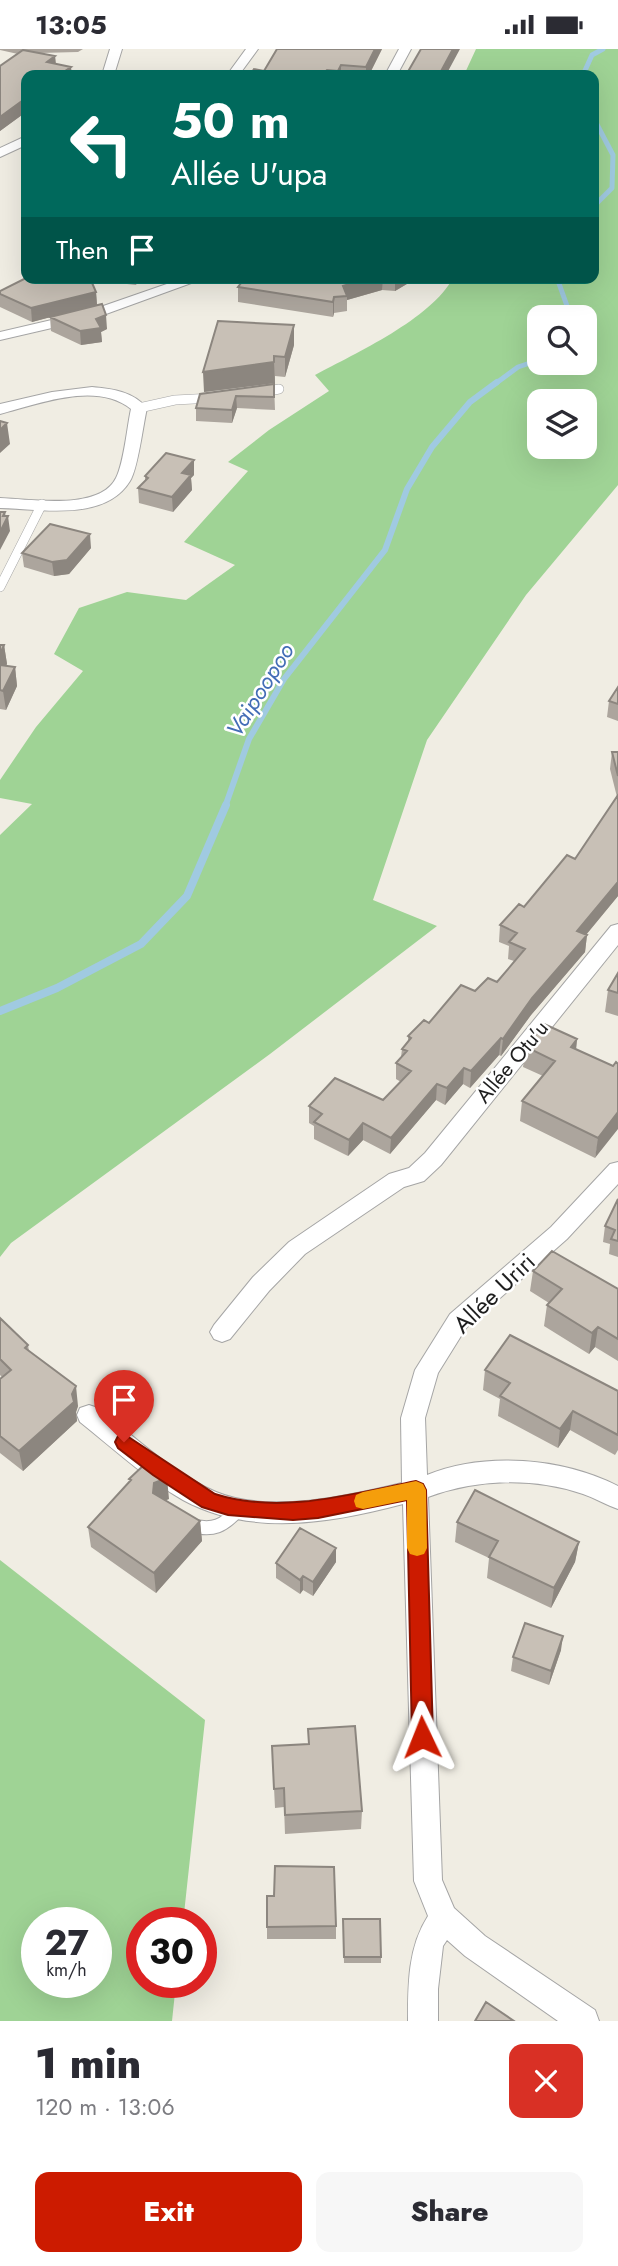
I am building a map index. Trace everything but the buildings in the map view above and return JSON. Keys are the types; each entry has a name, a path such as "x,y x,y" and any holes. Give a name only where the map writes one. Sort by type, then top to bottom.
{"street":[{"path":"109,70 117,49"},
{"path":"237,70 253,49"},
{"path":"394,70 405,49"},
{"path":"0,153 21,142"},
{"path":"0,336 90,315 180,284"},
{"path":"0,409 84,391 124,396 139,408 124,479 118,489 109,496 85,504 0,503"},
{"name":"Allée Otu'u","path":"222,1332 261,1284 297,1248 397,1180 416,1175 433,1159 618,931"},
{"name":"Allée Uriri","path":"444,1918 428,1881 413,1418 427,1370 458,1321 559,1233 618,1170"},
{"path":"89,1415 160,1469 209,1501 240,1508 293,1511 318,1509 416,1490 451,1477 540,1474 580,1480 618,1497"},
{"path":"422,2021 429,1941 444,1918 475,1945 584,2021"}],"lane":[{"path":"255,394 279,389"},
{"path":"139,408 175,400 228,397"},
{"path":"0,587 42,504"},
{"path":"174,1516 202,1529 215,1529 225,1525 240,1508"}],"green space":[{"path":"476,49 618,49 618,485 526,595 427,740 373,900 437,926 270,1054 11,1243 0,1257 0,835 32,804 0,798 0,780 36,727 83,671 54,654 79,608 127,592 186,600 235,565 184,542 248,471 228,462 269,430 329,391 315,375 391,334 428,307 449,284 599,284 599,70 466,70"},
{"path":"0,1560 205,1720 185,1907 126,1907 126,1998 174,1998 172,2021 0,2021"}],"waterway":[{"name":"Vaipoopoo","path":"585,70 592,55 603,49"},
{"name":"Vaipoopoo","path":"599,128 613,155 612,188 599,201"},
{"name":"Vaipoopoo","path":"559,284 567,305"},
{"name":"Vaipoopoo","path":"495,384 518,367 527,364"},
{"name":"Vaipoopoo","path":"225,807 249,739 284,679 385,550 407,489 432,447 470,402 497,382"},
{"name":"Vaipoopoo","path":"0,1011 57,988 141,944 187,896 226,805"}],"slow traffic":[{"path":"363,1501 416,1490 417,1548"}],"route":[{"path":"124,1442 209,1501 228,1507 293,1511 318,1509 416,1490 422,1737"}]}
